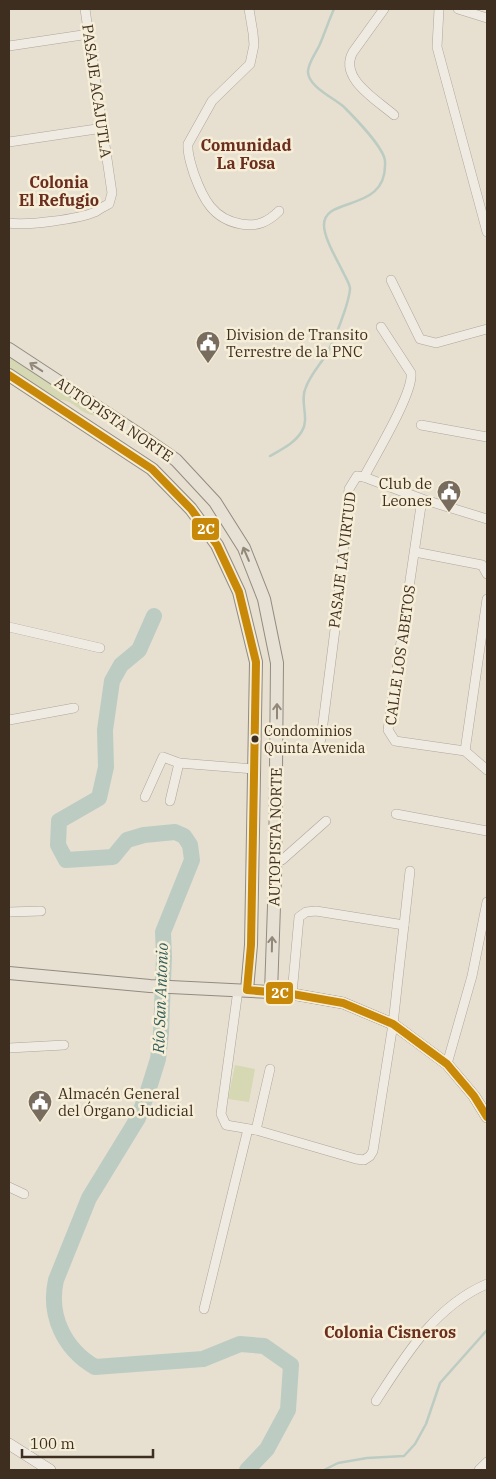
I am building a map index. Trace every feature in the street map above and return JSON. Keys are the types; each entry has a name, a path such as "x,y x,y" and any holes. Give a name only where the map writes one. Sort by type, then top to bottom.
{"main road":[{"name":"AUTOPISTA NORTE","path":"9,349 176,460 215,502 244,548 264,599 277,663 275,860 271,992"},
{"name":"AUTOPISTA NORTE","path":"9,375 152,469 191,509 218,545 239,592 256,662 251,945 243,990"},
{"path":"57,406 64,404 95,421 100,420 101,415 96,407"},
{"path":"122,449 117,440 118,432 124,428 133,430"},
{"path":"9,973 150,986 271,992 343,1003 393,1024 447,1064 474,1096 487,1116"},
{"path":"9,1444 50,1470"}],"street":[{"name":"PASAJE ACAJUTLA","path":"9,223 18,224 54,220 94,212 109,204 112,193 88,34 86,9"},
{"path":"249,9 254,46 250,64 212,101 188,144 190,163 198,186 208,204 225,220 246,225 262,224 270,220 279,211"},
{"path":"384,9 353,52 348,65 351,74 358,84 394,115"},
{"path":"439,9 437,47 487,232"},
{"path":"458,9 487,18"},
{"path":"9,46 88,34"},
{"path":"9,142 103,128"},
{"path":"391,280 420,339 436,343 487,329"},
{"path":"364,477 402,404 412,379 381,327"},
{"path":"421,425 487,437"},
{"name":"PASAJE LA VIRTUD","path":"316,751 321,738 338,606 349,488 357,476 487,519"},
{"name":"CALLE LOS ABETOS","path":"422,498 388,730 395,741 465,751"},
{"path":"415,552 482,565 487,574"},
{"path":"487,599 465,751 487,770"},
{"path":"9,627 100,648"},
{"path":"9,720 74,708"},
{"path":"145,797 163,757 179,763 254,769"},
{"path":"170,801 179,763"},
{"path":"396,814 487,831"},
{"path":"275,860 282,860 326,821"},
{"path":"243,990 238,1005 221,1114 226,1125 252,1129 356,1159 364,1160 370,1156 373,1151 393,1024 410,871"},
{"path":"447,1064 472,976 487,902"},
{"path":"9,912 41,911"},
{"path":"292,994 299,917 306,912 316,911 404,925"},
{"path":"9,1048 64,1045"},
{"path":"204,1309 270,1069"},
{"path":"9,1187 24,1194"},
{"path":"376,1402 406,1354 429,1327 466,1295 487,1284"},
{"path":"479,1470 487,1462"}],"green space":[{"path":"9,354 96,413 96,415 91,415 65,400 60,400 9,368"},
{"path":"235,1065 255,1069 249,1102 228,1099"}],"waterway":[{"path":"270,456 292,442 302,431 305,421 304,392 310,378 332,344 349,296 349,284 326,237 324,225 327,216 334,210 367,197 377,189 383,178 385,161 380,148 344,107 316,87 309,76 310,64 334,9"},
{"name":"Río San Antonio","path":"154,616 139,650 121,665 112,681 105,730 106,767 99,798 59,821 58,845 66,860 113,857 127,840 144,835 175,832 184,836 190,845 192,860 163,932 164,957 158,1059 138,1118 89,1198 56,1280 54,1306 61,1330 67,1341 84,1360 95,1367 203,1359 240,1344 264,1346 291,1365 288,1410 267,1449 247,1470"},
{"path":"324,1470 338,1463 367,1458 404,1456 415,1444 426,1424 440,1383 487,1330"}],"transit line":[{"name":"2C","path":"9,375 152,469 191,509 217,545 239,592 256,662 251,945 247,990 292,994 343,1003 393,1024 447,1064 474,1096 487,1117"}],"place":[{"name":"Division de Transito Terrestre de la PNC","path":"208,364"},
{"name":"Club de Leones","path":"449,513"},
{"name":"Condominios Quinta Avenida","path":"255,739"},
{"name":"Almacén General del Órgano Judicial","path":"40,1123"}],"district":[{"name":"Comunidad La Fosa","path":"246,154"},
{"name":"Colonia El Refugio","path":"59,191"},
{"name":"Colonia Cisneros","path":"390,1332"}]}
